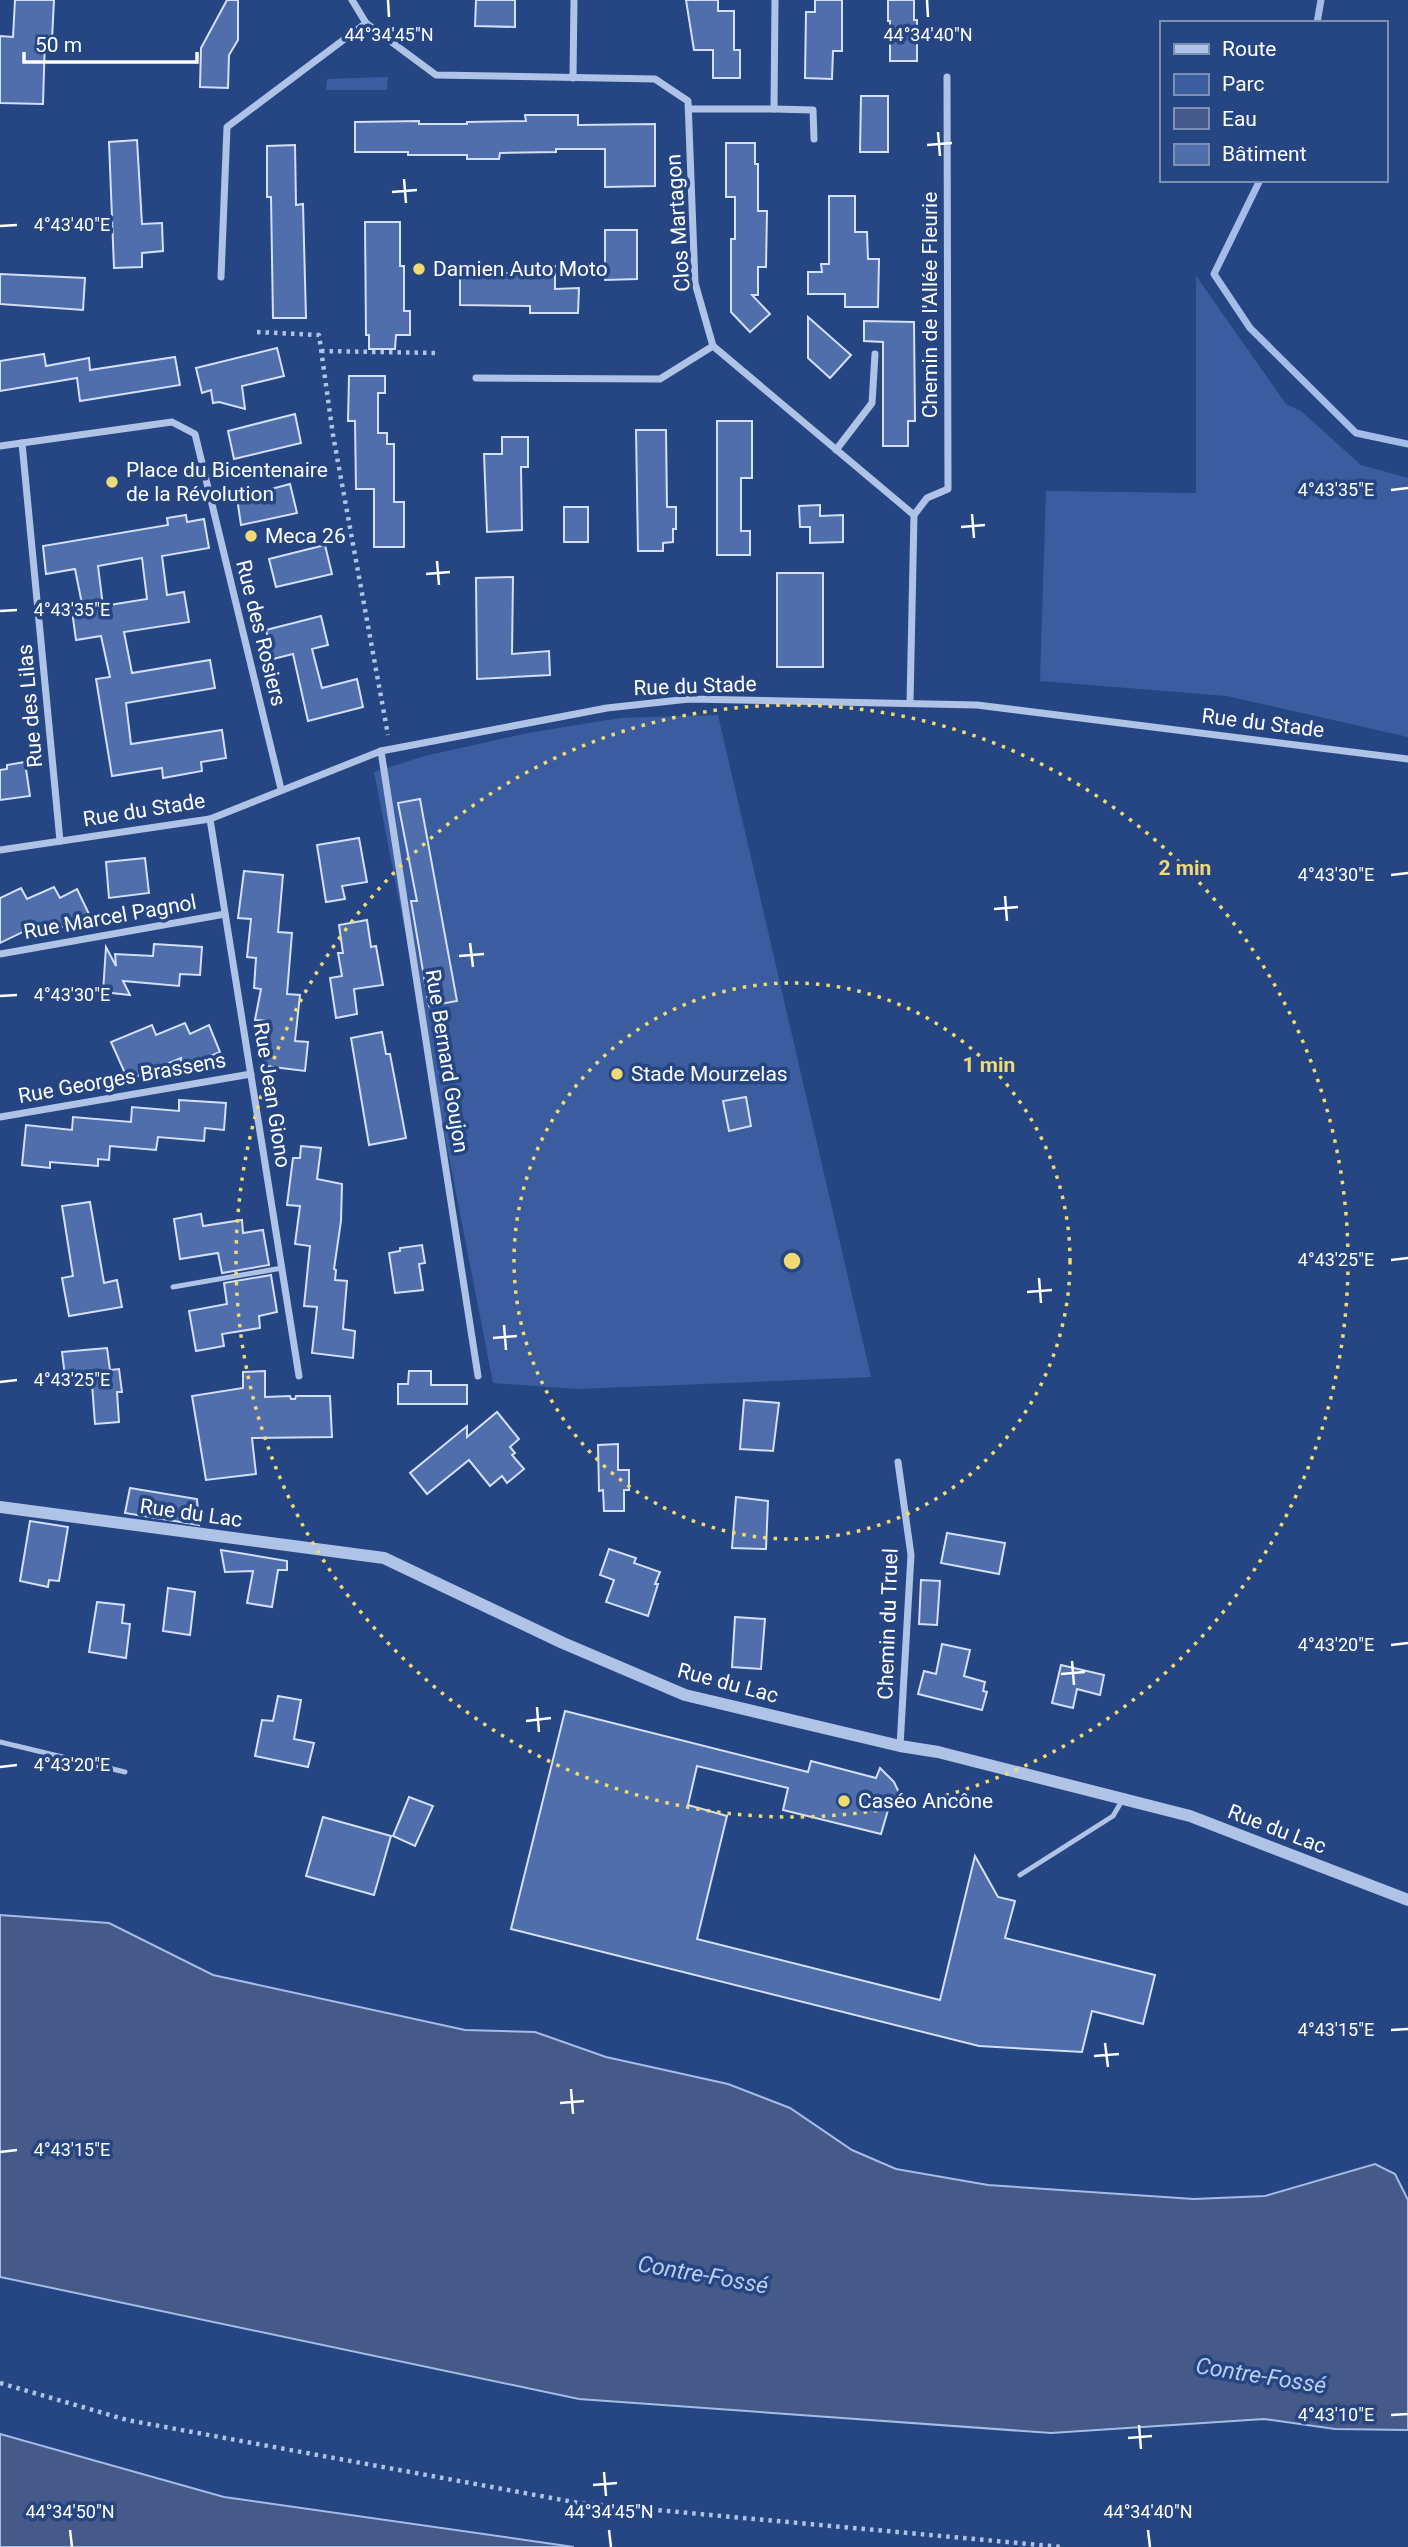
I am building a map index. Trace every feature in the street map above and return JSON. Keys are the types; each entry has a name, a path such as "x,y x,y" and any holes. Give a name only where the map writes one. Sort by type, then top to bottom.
{"street":[{"path":"352,0 366,23 436,75 655,79 688,101 689,109 813,110 814,139"},
{"path":"573,78 575,0"},
{"path":"774,109 775,0"},
{"path":"221,277 227,127 366,23"},
{"name":"Chemin de l'Allée Fleurie","path":"914,515 927,498 948,489 947,76"},
{"name":"Clos Martagon","path":"689,109 695,283 713,346"},
{"path":"476,378 660,379 713,346 914,515 910,703"},
{"path":"836,450 872,403 875,354"},
{"name":"Rue des Rosiers","path":"0,446 172,422 195,434 281,789"},
{"name":"Rue des Lilas","path":"22,443 60,841"},
{"name":"Rue du Stade","path":"0,850 210,819 381,751 607,708 689,699 977,705 1408,759"},
{"name":"Rue Bernard Goujon","path":"381,751 478,1376"},
{"name":"Rue Jean Giono","path":"210,819 299,1376"},
{"name":"Rue Marcel Pagnol","path":"0,954 225,914"},
{"name":"Rue Georges Brassens","path":"0,1118 251,1074"},
{"name":"Chemin du Truel","path":"898,1462 911,1555 900,1746"},
{"name":"Rue du Lac","path":"0,1507 384,1558 563,1643 685,1695 900,1746 938,1752 1190,1816 1408,1900"}],"lane":[{"path":"173,1287 282,1268"},
{"path":"0,1742 125,1772"},
{"path":"1020,1875 1114,1816 1123,1799"}],"path":[{"path":"257,332 318,335 333,435 391,749"},
{"path":"321,351 437,353"},
{"path":"0,2383 127,2420 579,2503 1062,2547"}],"green space":[{"path":"388,77 387,90 326,90 327,79"},
{"path":"1196,276 1286,404 1301,411 1361,465 1408,478 1408,737 1227,696 1040,681 1046,491 1196,493"},
{"name":"Stade Mourzelas","path":"718,715 871,1377 578,1389 493,1383 374,772 425,756 528,733 620,718"}],"water":[{"name":"Contre-Fossé","path":"0,1915 109,1923 213,1975 465,2030 535,2032 606,2057 728,2084 790,2108 852,2150 896,2169 988,2185 1194,2199 1265,2196 1375,2164 1395,2174 1408,2200 1408,2430 1335,2429 1264,2419 1051,2433 579,2399 0,2277"},
{"path":"0,2434 224,2497 574,2547 0,2547"}],"building":[{"path":"15,0 54,0 52,39 45,38 43,104 0,103 0,36 13,37"},
{"path":"227,0 238,0 238,40 229,55 228,88 200,87 201,48"},
{"path":"476,0 515,0 515,27 475,26"},
{"path":"686,0 718,0 718,11 734,11 734,50 740,50 740,78 713,78 713,50 694,50"},
{"path":"815,0 842,0 842,51 833,51 832,79 805,78 806,12 815,12"},
{"path":"888,0 914,0 917,61 890,61"},
{"path":"861,96 888,96 888,152 860,152"},
{"path":"525,115 578,115 578,125 655,124 655,186 605,187 605,149 500,153 499,159 467,159 467,155 408,155 408,152 355,152 355,122 419,121 419,124 467,124 526,121"},
{"path":"137,140 142,224 162,223 163,251 142,253 142,267 114,268 109,142"},
{"path":"726,143 755,143 758,211 767,211 766,267 758,267 758,295 752,295 770,314 750,332 731,312 731,239 735,239 735,197 726,197"},
{"path":"295,145 296,205 303,204 306,318 273,318 271,197 267,197 267,146"},
{"path":"829,196 855,196 855,232 867,232 868,259 879,259 878,307 845,307 845,294 808,294 808,272 822,272 821,264 829,264"},
{"path":"365,222 400,222 400,266 404,266 404,311 410,311 410,335 396,335 395,349 369,349 369,335 366,335"},
{"path":"605,230 637,230 637,279 605,280"},
{"path":"530,266 555,266 555,289 579,288 578,313 530,313 530,306 460,305 460,273 530,273"},
{"path":"0,274 85,278 83,310 0,304"},
{"path":"808,317 851,355 830,378 808,358"},
{"path":"864,321 914,322 915,421 908,421 908,446 883,446 883,342 864,341"},
{"path":"277,348 284,376 242,386 245,409 213,403 211,390 202,393 196,368"},
{"path":"44,354 46,366 89,358 90,370 175,357 180,385 80,401 77,378 0,391 0,361"},
{"path":"349,376 385,376 385,393 378,393 378,433 387,433 387,444 394,444 394,502 404,502 404,547 374,547 374,489 356,489 355,421 348,421"},
{"path":"295,414 301,443 234,459 228,431"},
{"path":"717,421 752,421 752,478 741,478 741,531 750,531 750,555 717,555"},
{"path":"636,430 666,430 667,507 676,507 676,529 673,529 673,542 663,543 663,551 638,551"},
{"path":"502,437 528,437 528,467 521,467 522,530 487,532 484,454 502,454"},
{"path":"290,484 297,513 241,525 237,498"},
{"path":"820,505 820,516 843,515 843,542 810,543 810,527 800,527 799,506"},
{"path":"564,507 588,507 588,542 564,542"},
{"path":"186,515 187,522 204,519 209,548 162,556 167,595 184,592 189,622 124,632 132,673 210,660 215,688 126,703 131,744 222,730 226,758 201,762 202,771 163,778 162,768 112,776 96,679 110,677 101,636 76,640 72,611 83,609 75,569 46,574 43,546 168,525 167,518","holes":["142,558 147,599 103,606 98,566"]},
{"path":"325,545 332,574 276,587 269,559"},
{"path":"777,573 823,573 823,667 777,667"},
{"path":"513,577 512,654 549,651 550,675 477,679 476,578"},
{"path":"321,616 328,645 312,649 322,688 357,679 363,707 308,721 293,654 273,659 266,630"},
{"path":"25,762 30,796 0,800 0,770 7,769 7,765"},
{"path":"420,799 457,1001 429,1006 411,901 417,901 398,803"},
{"path":"359,838 367,882 342,886 345,899 326,902 317,845"},
{"path":"145,858 149,893 109,898 106,862"},
{"path":"244,871 283,875 278,932 292,933 287,994 300,995 295,1041 308,1042 305,1071 265,1066 268,1021 255,1020 261,989 254,988 256,958 247,957 251,919 238,918"},
{"path":"54,887 60,898 77,889 89,914 46,935 41,923 0,943 0,898 21,888 27,899"},
{"path":"367,920 371,947 376,946 383,985 354,989 357,1014 336,1018 330,978 342,976 338,953 343,953 339,925"},
{"path":"154,944 202,947 200,975 180,974 179,986 123,981 130,995 103,992 106,947 116,966 115,954 153,956"},
{"path":"185,1023 190,1034 209,1025 220,1052 180,1069 181,1058 128,1080 111,1042 152,1025 156,1035"},
{"path":"382,1032 386,1054 390,1054 406,1138 369,1145 351,1038"},
{"path":"746,1097 751,1126 729,1131 723,1101"},
{"path":"179,1100 226,1103 224,1130 205,1128 204,1141 158,1137 156,1150 110,1146 109,1160 98,1159 98,1166 50,1162 50,1168 22,1165 26,1125 72,1130 73,1117 131,1122 132,1107 179,1111"},
{"path":"301,1146 321,1148 317,1179 342,1184 341,1221 334,1269 335,1280 347,1281 343,1329 355,1331 353,1358 312,1353 317,1307 304,1306 310,1246 295,1244 300,1206 287,1205 293,1158 300,1158"},
{"path":"90,1202 104,1283 117,1280 122,1307 69,1316 62,1278 73,1276 62,1206"},
{"path":"201,1214 203,1226 242,1220 243,1233 263,1230 269,1265 222,1273 218,1253 180,1259 174,1219"},
{"path":"422,1245 425,1263 419,1264 423,1290 395,1293 389,1253 400,1251 400,1248"},
{"path":"271,1275 277,1312 259,1316 260,1328 222,1334 224,1346 196,1351 189,1311 227,1304 224,1283"},
{"path":"107,1348 110,1370 119,1369 122,1392 117,1392 119,1422 95,1424 92,1384 66,1385 62,1352"},
{"path":"265,1371 265,1397 290,1396 295,1399 296,1396 330,1396 332,1437 252,1438 256,1474 206,1480 192,1396 243,1388 243,1372"},
{"path":"409,1371 431,1371 431,1385 467,1385 467,1404 398,1404 398,1384 408,1384"},
{"path":"744,1400 779,1403 773,1451 740,1449"},
{"path":"497,1412 519,1439 510,1447 515,1453 512,1455 524,1469 507,1483 502,1476 490,1486 469,1460 427,1494 410,1473 467,1426 467,1437"},
{"path":"618,1444 618,1470 629,1470 629,1490 624,1490 624,1511 604,1511 603,1490 599,1491 598,1445"},
{"path":"130,1488 197,1499 199,1525 125,1513"},
{"path":"736,1497 768,1501 766,1549 732,1548"},
{"path":"30,1521 68,1527 59,1581 49,1580 48,1587 20,1581"},
{"path":"947,1533 1005,1543 999,1574 941,1563"},
{"path":"609,1549 636,1558 634,1563 660,1572 648,1616 606,1602 614,1580 600,1575"},
{"path":"221,1550 287,1561 287,1570 278,1570 272,1607 247,1603 253,1571 225,1572"},
{"path":"921,1580 940,1581 937,1625 919,1624"},
{"path":"168,1588 195,1592 190,1635 163,1631"},
{"path":"97,1602 124,1605 122,1623 130,1624 126,1658 89,1652"},
{"path":"735,1617 765,1619 761,1669 732,1667"},
{"path":"942,1644 970,1650 964,1676 985,1682 983,1691 987,1692 982,1710 918,1694 924,1671 936,1674"},
{"path":"1061,1665 1104,1675 1100,1695 1077,1689 1073,1708 1052,1703"},
{"path":"278,1696 301,1700 294,1739 314,1743 308,1767 255,1756 262,1720 273,1721"},
{"path":"565,1711 808,1772 811,1761 876,1778 880,1768 894,1782 904,1803 891,1800 881,1834 783,1810 788,1788 697,1766 688,1805 727,1816 697,1939 940,2000 975,1856 998,1897 1015,1901 1005,1938 1155,1975 1143,2024 1092,2011 1082,2052 979,2046 511,1929"},
{"path":"409,1797 433,1806 415,1846 393,1836"},
{"path":"323,1817 391,1836 374,1895 306,1876"}],"waterway":[{"path":"1317,21 1321,0"},
{"path":"1259,182 1214,274 1250,328 1356,433 1408,444"}],"place":[{"name":"Damien Auto Moto","path":"419,269"},
{"name":"Place du Bicentenaire de la Révolution","path":"112,482"},
{"name":"Meca 26","path":"251,536"},
{"name":"Stade Mourzelas","path":"617,1074"},
{"name":"Caséo Ancône","path":"844,1801"}]}
